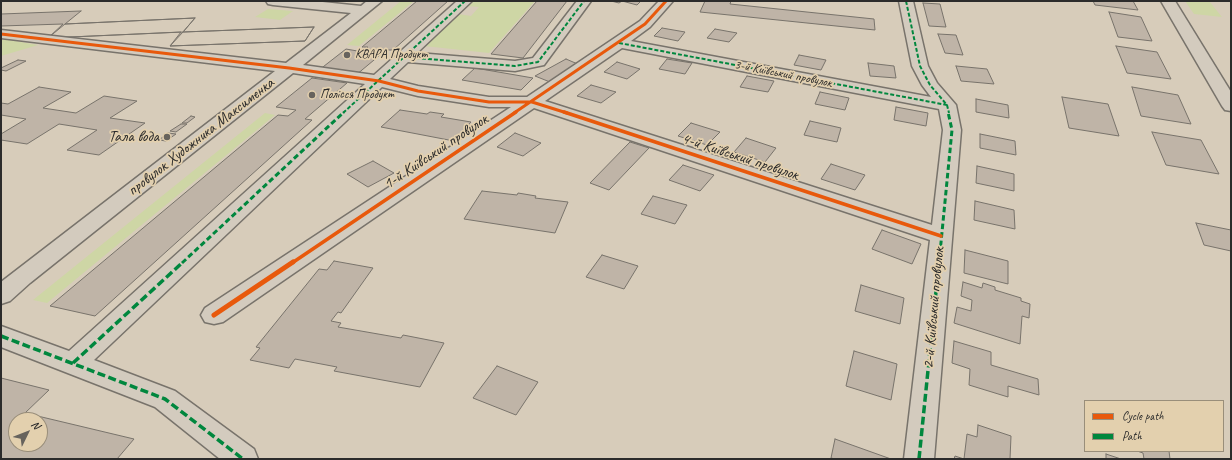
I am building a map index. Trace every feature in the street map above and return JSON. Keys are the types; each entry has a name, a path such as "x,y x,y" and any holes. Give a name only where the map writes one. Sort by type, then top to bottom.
{"street":[{"path":"273,1 364,10"},
{"path":"2,35 288,68 376,1"},
{"path":"73,363 465,1"},
{"path":"404,57 515,66 538,62 584,1"},
{"name":"1-й Київський провулок","path":"214,315 620,43 645,24 666,1"},
{"name":"2-й Київський провулок","path":"906,1 920,66 930,85 947,106 952,130 919,459"},
{"path":"1168,1 1231,106"},
{"name":"3-й Київський провулок","path":"620,43 947,106"},
{"name":"провулок Художника Максименка","path":"1,296 35,267 288,68 379,81 418,91 489,102 532,102"},
{"name":"4-й Київський провулок","path":"532,102 941,236"},
{"path":"1,336 165,399 243,459"}],"green space":[{"path":"401,1 414,1 359,46 347,45"},
{"path":"471,1 535,1 489,53 424,46 458,14 471,16 479,7 466,6"},
{"path":"1185,1 1209,1 1222,17 1194,14"},
{"path":"268,9 293,11 280,20 255,17"},
{"path":"4,39 38,45 1,56 1,41"},
{"path":"265,113 275,115 47,303 33,300"}],"building":[{"path":"417,1 448,1 393,50 386,50 356,75 319,70 346,49 363,52 368,47 362,47"},
{"path":"537,1 567,1 523,58 491,54"},
{"path":"611,1 622,1 619,3"},
{"path":"622,1 641,1 637,5"},
{"path":"705,1 731,1 730,4 874,19 875,30 700,12"},
{"path":"1093,1 1133,1 1138,10 1095,5"},
{"path":"923,3 940,4 946,27 929,26"},
{"path":"81,11 65,24 195,18 183,32 314,27 305,41 170,46 181,32 48,38 63,24 1,26 1,14"},
{"path":"1109,12 1141,17 1152,41 1118,37"},
{"path":"195,18 183,32 48,38 65,24"},
{"path":"314,27 305,41 170,46 183,32"},
{"path":"662,28 685,32 678,41 654,36"},
{"path":"715,29 737,33 729,42 707,38"},
{"path":"938,34 956,35 963,55 945,53"},
{"path":"1116,46 1157,52 1171,79 1127,73"},
{"path":"799,55 826,60 821,70 794,65"},
{"path":"566,59 580,65 550,82 535,76"},
{"path":"667,59 692,63 685,74 659,69"},
{"path":"18,60 26,61 6,71 1,70 1,68"},
{"path":"617,62 640,69 627,79 604,72"},
{"path":"868,63 894,66 896,78 870,76"},
{"path":"956,66 987,69 994,84 961,81"},
{"path":"475,68 533,78 521,90 462,80"},
{"path":"747,76 774,81 768,92 740,87"},
{"path":"312,78 347,83 305,119 312,120 95,316 50,306 278,115 288,116 296,110 276,107"},
{"path":"591,85 616,92 601,103 577,96"},
{"path":"39,87 71,92 43,108 76,113 104,96 137,101 110,118 145,123 99,155 67,150 97,130 59,124 27,144 1,140 1,134 26,119 1,115 1,103 8,104"},
{"path":"1132,87 1178,95 1191,124 1141,116"},
{"path":"820,92 849,98 845,110 815,104"},
{"path":"1062,97 1108,104 1119,136 1069,128"},
{"path":"976,99 1008,105 1009,118 976,112"},
{"path":"896,107 928,113 926,126 894,120"},
{"path":"400,110 427,114 430,112 444,114 441,117 471,122 454,141 381,127"},
{"path":"191,116 195,117 187,123 182,123"},
{"path":"810,121 841,128 837,142 804,135"},
{"path":"691,123 720,132 707,145 678,136"},
{"path":"181,124 187,124 176,132 170,131"},
{"path":"1152,132 1201,140 1219,174 1166,165"},
{"name":"Тала вода","path":"168,133 176,134 166,141 159,140"},
{"path":"515,133 541,143 523,156 497,147"},
{"path":"980,134 1015,141 1016,155 980,148"},
{"path":"746,138 776,148 765,162 734,152"},
{"path":"630,142 649,148 609,190 590,183"},
{"path":"373,161 394,173 368,187 347,174"},
{"path":"831,164 865,175 855,190 821,179"},
{"path":"683,165 714,175 700,191 669,180"},
{"path":"977,166 1014,174 1014,191 976,183"},
{"path":"482,191 517,195 518,193 536,196 535,198 568,202 555,233 464,219"},
{"path":"653,196 687,205 675,224 641,214"},
{"path":"975,201 1014,210 1015,229 974,220"},
{"path":"1196,223 1231,230 1231,251 1204,245"},
{"path":"882,230 921,244 912,264 872,249"},
{"path":"965,250 1008,261 1008,284 964,273"},
{"path":"602,255 638,266 624,289 586,277"},
{"path":"334,261 373,268 341,313 338,312 331,321 341,323 338,327 401,338 403,335 444,343 420,387 334,371 337,367 295,359 289,368 250,360 260,348 256,347 319,269 327,270"},
{"path":"963,282 982,288 983,283 995,287 995,290 1021,298 1021,301 1030,304 1029,318 1022,316 1020,344 954,323 957,307 971,311 972,300 961,296"},
{"path":"861,285 904,298 900,324 855,311"},
{"path":"954,341 991,352 991,365 1038,379 1039,395 1008,386 1008,397 969,385 970,369 952,363"},
{"path":"854,351 897,364 891,400 846,386"},
{"path":"497,366 538,382 516,415 473,398"},
{"path":"1,378 49,390 26,412 8,412 8,452 48,452 48,418 134,439 117,459 1,459"},
{"path":"978,425 1011,436 1010,459 964,459 967,434 977,437"},
{"path":"835,439 891,459 831,458"},
{"path":"1140,452 1169,452 1170,459 1144,459 1143,453"},
{"path":"1106,454 1121,459 1106,459"},
{"path":"955,456 964,459 954,459"}],"marked path":[{"path":"73,363 465,1"},
{"path":"404,57 515,66 538,62 584,1"},
{"path":"906,1 920,66 930,85 947,105 952,130 919,459"},
{"path":"619,43 947,105"},
{"path":"1,336 165,399 243,459"}],"cycle path":[{"path":"214,315 619,43 645,24 666,1"},
{"path":"1,34 289,68 379,81 418,91 489,102 532,102 941,236"}],"place":[{"name":"КВАРА Продукт","path":"347,55"},
{"name":"Полісся Продукт","path":"312,95"},
{"name":"Тала вода","path":"167,137"}]}
